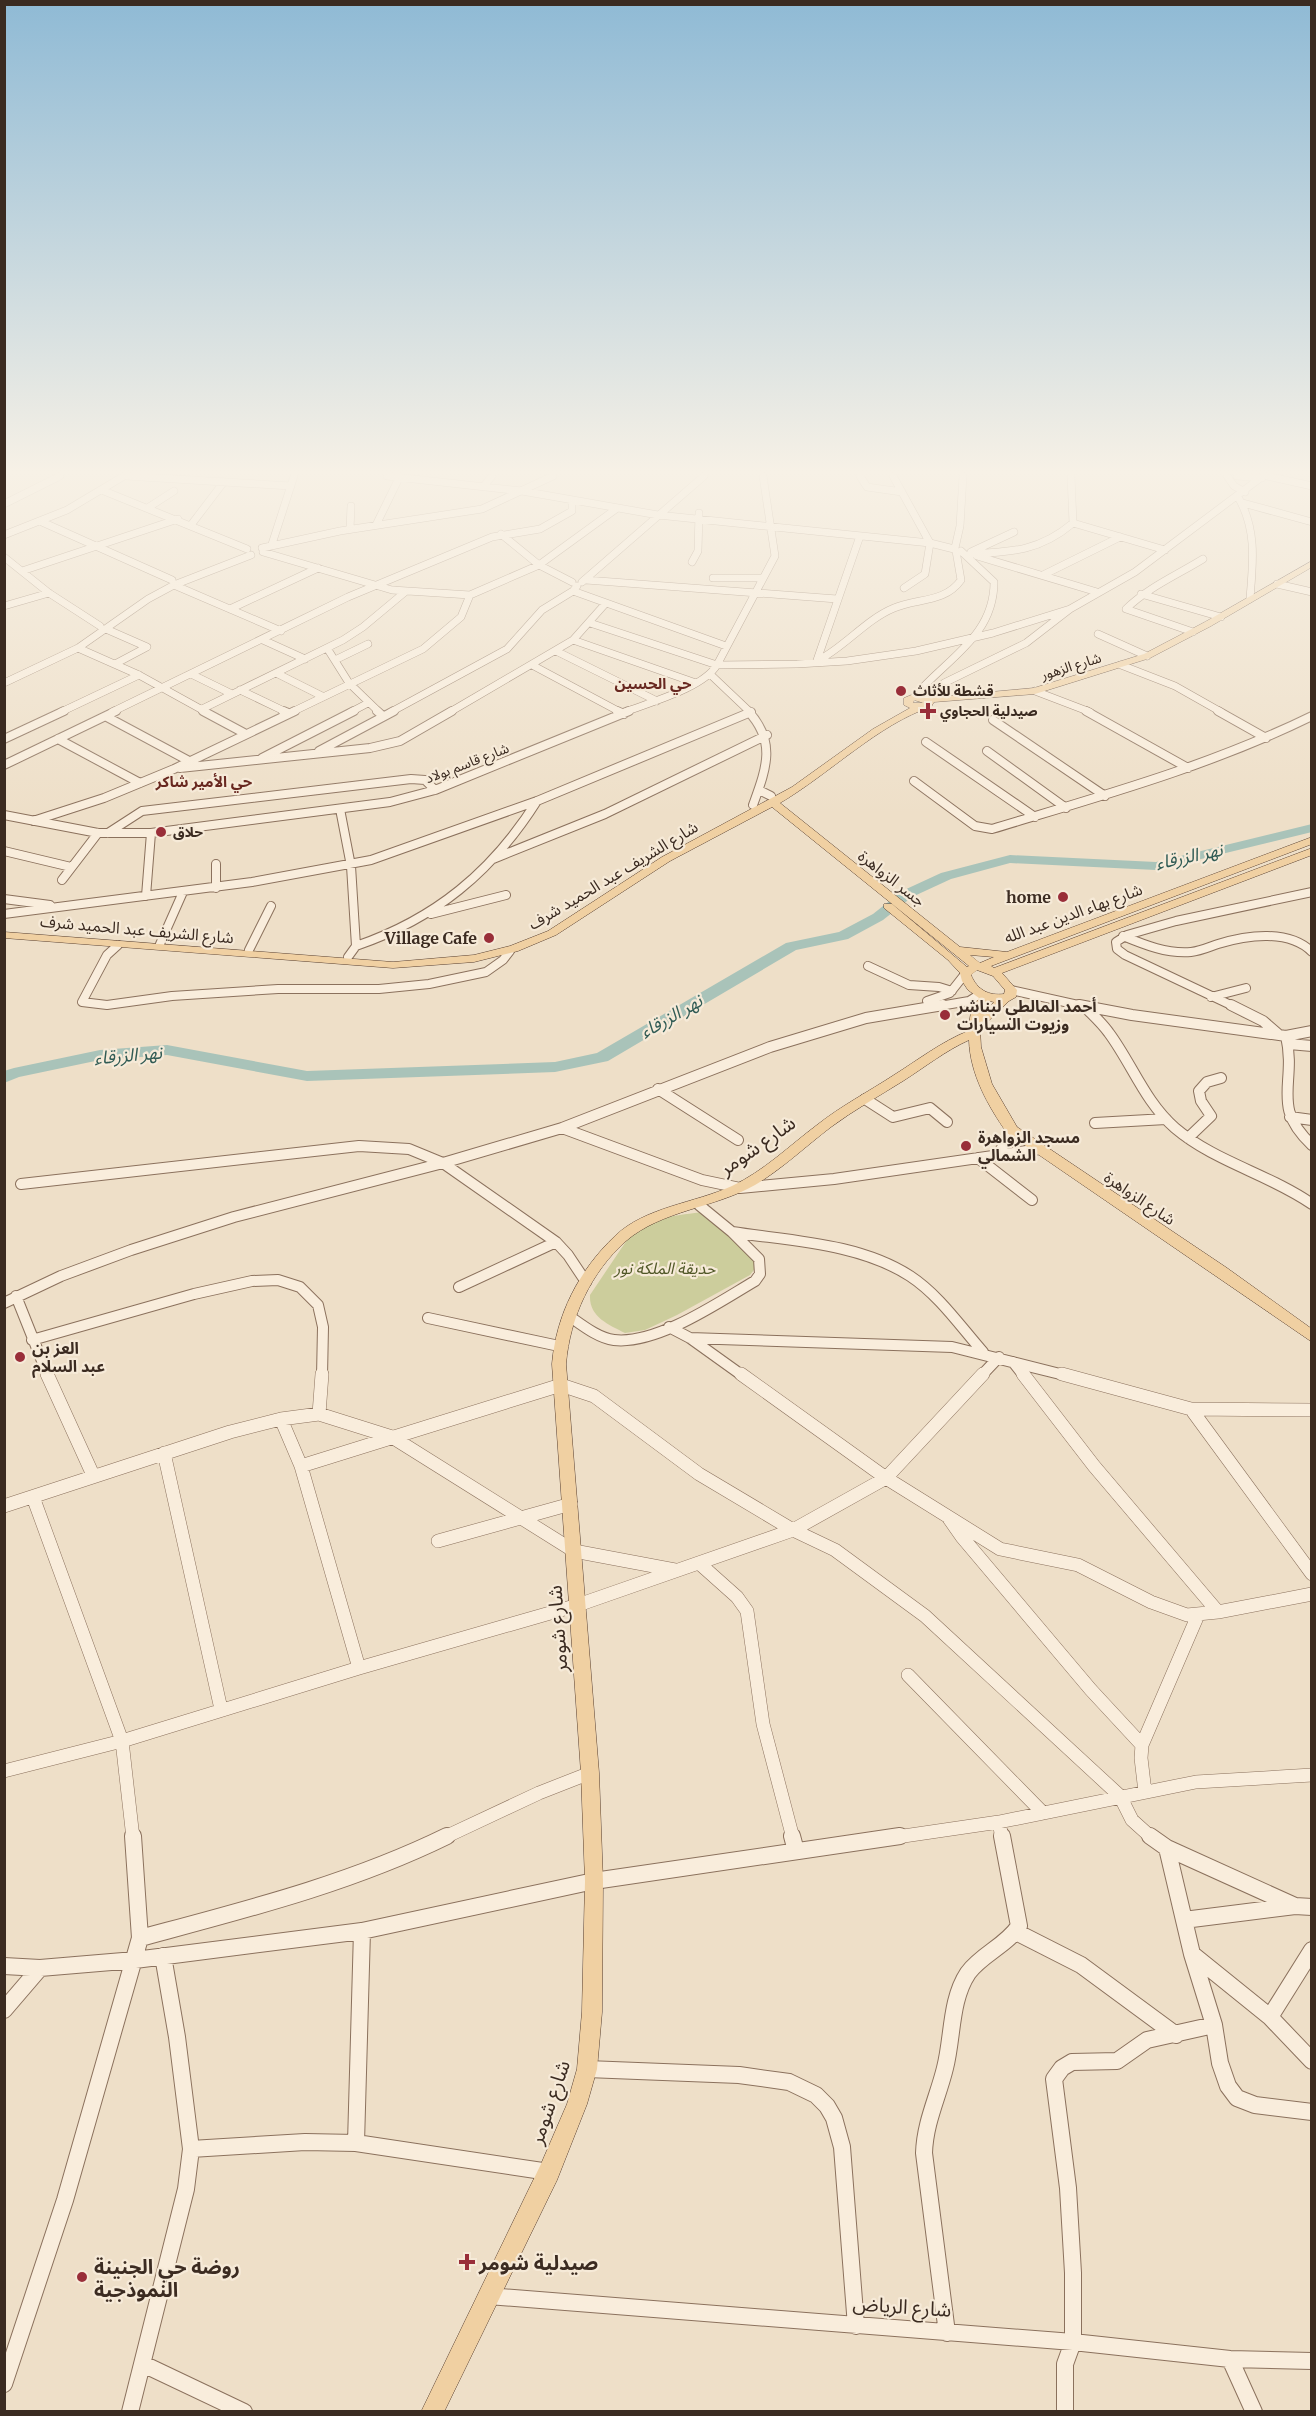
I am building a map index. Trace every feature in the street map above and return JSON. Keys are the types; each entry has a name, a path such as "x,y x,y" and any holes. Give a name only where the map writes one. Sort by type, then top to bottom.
{"main road":[{"name":"شارع الزهور","path":"920,702 1035,691 1121,665 1147,656 1221,617 1267,589"},
{"path":"771,805 770,801 785,792 787,787 920,702"},
{"name":"شارع الشريف عبد الحميد شرف","path":"4,933 348,957 443,958 464,956 513,944 561,921 685,844 754,809 771,805 920,702"},
{"name":"جسر الزواهرة","path":"771,805 921,927"},
{"name":"شارع بهاء الدين عبد الله","path":"972,970 1006,955 1311,840"},
{"name":"شارع الشريف عبد الحميد شرف","path":"4,933 118,945 393,965 456,962 510,951 555,932 685,844"},
{"name":"شارع بهاء الدين عبد الله","path":"994,972 1311,851"},
{"path":"921,927 959,950 1006,955"},
{"path":"921,927 952,958 972,970 994,972 1008,995"},
{"path":"959,950 972,970 972,987 982,995 1008,995"},
{"name":"شارع الزواهرة","path":"982,995 975,1030 982,1075 994,1105 1012,1130 1311,1335"},
{"path":"975,1030 1008,995"},
{"name":"شارع شومر","path":"432,2412 549,2172 577,2104 587,2069 592,2012 594,1881 590,1773 559,1346 569,1316 586,1282 609,1251 633,1229 741,1188 828,1122 938,1049 975,1030"}],"street":[{"path":"44,589 103,628 147,647 115,664"},
{"path":"4,677 48,658 103,628 163,589"},
{"path":"187,589 281,631"},
{"path":"230,609 273,589"},
{"path":"4,765 368,589"},
{"path":"388,589 405,592 470,595 484,589"},
{"path":"314,754 507,649 524,635 548,604 571,589"},
{"path":"584,589 605,604 726,646"},
{"path":"693,589 837,599"},
{"path":"754,809 768,760 766,735 751,712 711,675 757,589"},
{"path":"816,662 841,589"},
{"path":"816,662 848,642 888,611 943,595 953,589"},
{"path":"920,702 931,677 977,637 991,612 993,589"},
{"path":"1087,589 1097,592"},
{"path":"920,702 944,683 1026,643 1070,609 1103,589"},
{"path":"1153,589 1141,594 1127,610 1193,632"},
{"path":"1250,598 1251,589"},
{"path":"202,709 356,632 405,592"},
{"path":"4,606 49,593"},
{"path":"1141,594 1221,617"},
{"path":"31,822 104,798 174,769 244,733 423,649 461,617 470,595"},
{"path":"174,769 370,748 400,741 573,640 605,604"},
{"path":"590,623 717,665 816,662 891,656 977,637 1070,609"},
{"path":"4,683 78,648 103,628"},
{"path":"1098,634 1147,656"},
{"path":"263,640 305,659"},
{"path":"573,640 696,683"},
{"path":"335,660 368,644"},
{"path":"78,648 139,675 244,733"},
{"path":"327,648 349,683 383,716"},
{"path":"556,651 657,700"},
{"path":"532,665 624,714"},
{"path":"1121,665 1175,686 1266,738"},
{"path":"276,673 322,696"},
{"path":"191,674 288,713"},
{"path":"4,739 139,675"},
{"name":"شارع قاسم بولاد","path":"4,815 31,822 103,833 151,833 404,799 435,790 624,714 711,675"},
{"path":"1035,691 1090,712 1188,768"},
{"path":"255,761 368,702"},
{"path":"4,914 216,888 351,866 390,855 537,801 751,712"},
{"path":"914,781 969,822 981,827 998,828 1106,796 1188,768 1266,738 1301,723 1311,716"},
{"path":"107,717 189,761"},
{"path":"993,720 1106,796"},
{"path":"493,859 605,814 766,735"},
{"path":"58,739 140,783"},
{"path":"926,742 1035,817"},
{"path":"987,751 1066,808"},
{"path":"62,880 103,833 135,814 411,779 425,780 435,790"},
{"path":"759,790 771,805"},
{"path":"428,915 493,859 537,801"},
{"path":"340,809 351,866 356,946"},
{"path":"146,896 151,833"},
{"path":"4,851 71,867"},
{"path":"216,864 216,888"},
{"path":"160,944 183,892"},
{"path":"1311,892 1150,926 1123,936 1116,942 1120,952 1211,997 1260,1018 1284,1038 1286,1095 1290,1117 1298,1132 1311,1145"},
{"path":"348,957 356,946 428,915 506,895"},
{"path":"4,899 62,906"},
{"path":"249,950 271,906"},
{"path":"1139,916 1150,926"},
{"path":"1123,936 1155,949 1177,952 1201,950 1237,939 1288,938 1300,942 1311,952"},
{"path":"118,945 108,955 82,1002 107,1005 172,996 278,989 379,989 429,984 486,972 503,960 510,951"},
{"path":"868,966 909,985 939,987 952,991"},
{"path":"770,1047 779,1040 830,1023 934,1000 952,991 972,970"},
{"path":"1211,997 1246,987"},
{"path":"4,1303 61,1276 234,1217 443,1163 562,1128 770,1047 866,1018 969,1001 982,995"},
{"path":"1008,995 1284,1038 1311,1046"},
{"path":"1084,1006 1112,1037 1139,1085 1166,1119 1188,1138 1279,1184 1311,1204"},
{"path":"1284,1038 1311,1031"},
{"path":"1188,1138 1211,1116 1201,1101 1199,1091 1207,1082 1221,1078"},
{"path":"658,1089 738,1140"},
{"path":"865,1099 893,1117 930,1108 947,1122"},
{"path":"1290,1117 1311,1120"},
{"path":"1095,1123 1166,1119"},
{"path":"562,1128 702,1180 741,1188 834,1179 1040,1149"},
{"path":"998,1155 1012,1130"},
{"path":"21,1184 359,1146 408,1149 443,1163 556,1242 586,1282"},
{"path":"978,1158 1032,1200"},
{"path":"569,1316 600,1335 616,1340 634,1340 669,1327 759,1277 759,1259 732,1232 699,1205"},
{"path":"732,1232 828,1249 887,1263 916,1281 983,1353"},
{"path":"459,1287 556,1242"},
{"path":"32,1340 176,1298 234,1285 285,1280 298,1285 310,1294 322,1312 319,1414"},
{"path":"16,1296 32,1340 93,1475"},
{"path":"428,1318 559,1346"},
{"path":"669,1327 690,1338 886,1478 1000,1549 1078,1565 1178,1613 1198,1615 1311,1594"},
{"path":"690,1338 952,1347 999,1357 1191,1409 1311,1410"},
{"path":"4,1771 122,1741 221,1709 578,1605 793,1530 886,1478 999,1357"},
{"path":"1013,1362 1094,1466 1218,1612"},
{"path":"301,1466 561,1385 594,1396 699,1474 793,1530 835,1550 925,1616 1120,1796 1130,1818 1148,1836 1167,1848 1295,1906"},
{"path":"1191,1409 1311,1574"},
{"path":"4,1506 230,1432 281,1419 319,1414 392,1437 574,1551 678,1570"},
{"path":"281,1419 301,1466 359,1668"},
{"path":"165,1454 221,1709"},
{"path":"4,2384 65,2200 140,1938 137,1876 122,1741 33,1497"},
{"path":"438,1541 571,1504"},
{"path":"946,1514 962,1537 1083,1681 1142,1745"},
{"path":"700,1564 737,1597 747,1611 763,1724 796,1851"},
{"path":"1145,1792 1141,1758 1142,1745 1198,1615"},
{"path":"908,1675 1043,1813"},
{"path":"140,1938 268,1902 388,1862 540,1792 590,1773"},
{"path":"4,1966 40,1968 135,1960 362,1931 594,1881 999,1822 1196,1782 1311,1775"},
{"path":"947,2333 924,2153 927,2118 943,2077 952,2043 956,2007 964,1983 981,1961 1016,1932 1019,1919 1008,1876 999,1822"},
{"path":"1167,1848 1192,1954 1214,2025 1225,2080 1234,2095 1255,2105 1311,2112"},
{"path":"1184,1920 1295,1906 1311,1907"},
{"path":"356,2143 362,1931"},
{"path":"1016,1932 1081,1965 1176,2035"},
{"path":"1270,2017 1311,1950"},
{"path":"1192,1954 1270,2017 1311,2061"},
{"path":"130,2412 186,2189 191,2149 172,2005 163,1956"},
{"path":"4,2010 40,1968"},
{"path":"1065,2412 1065,2364 1073,2342 1073,2272 1068,2188 1054,2079 1062,2068 1072,2062 1117,2061 1147,2040 1214,2025"},
{"path":"587,2069 761,2077 795,2084 816,2094 827,2105 836,2123 842,2147 855,2325"},
{"path":"191,2149 294,2143 356,2143 549,2172"},
{"name":"شارع الرياض","path":"488,2296 1073,2342 1230,2359 1311,2361"},
{"path":"1230,2359 1254,2412"},
{"path":"143,2364 244,2412"}],"green space":[{"name":"حديقة الملكة نور","path":"704,1212 758,1256 757,1266 750,1275 645,1330 625,1333 606,1323 596,1314 590,1295 631,1234 656,1220"}],"waterway":[{"name":"نهر الزرقاء","path":"4,1078 14,1073 100,1055 167,1050 307,1076 555,1067 602,1057 791,946 843,936 878,917 907,894 946,876 1010,859 1156,866 1312,828"}],"place":[{"name":"قشطة للأثاث","path":"901,691"},
{"name":"صيدلية الحجاوي","path":"928,711"},
{"name":"حلاق","path":"161,832"},
{"name":"home","path":"1063,897"},
{"name":"Village Cafe","path":"489,938"},
{"name":"أحمد المالطي لبناشر وزيوت السيارات","path":"945,1015"},
{"name":"مسجد الزواهرة الشمالي","path":"966,1146"},
{"name":"العز بن عبد السلام","path":"20,1357"},
{"name":"صيدلية شومر","path":"467,2262"},
{"name":"روضة حي الجنينة النموذجية","path":"82,2277"}],"district":[{"name":"حي الحسين","path":"653,683"},
{"name":"حي الأمير شاكر","path":"204,781"}]}
